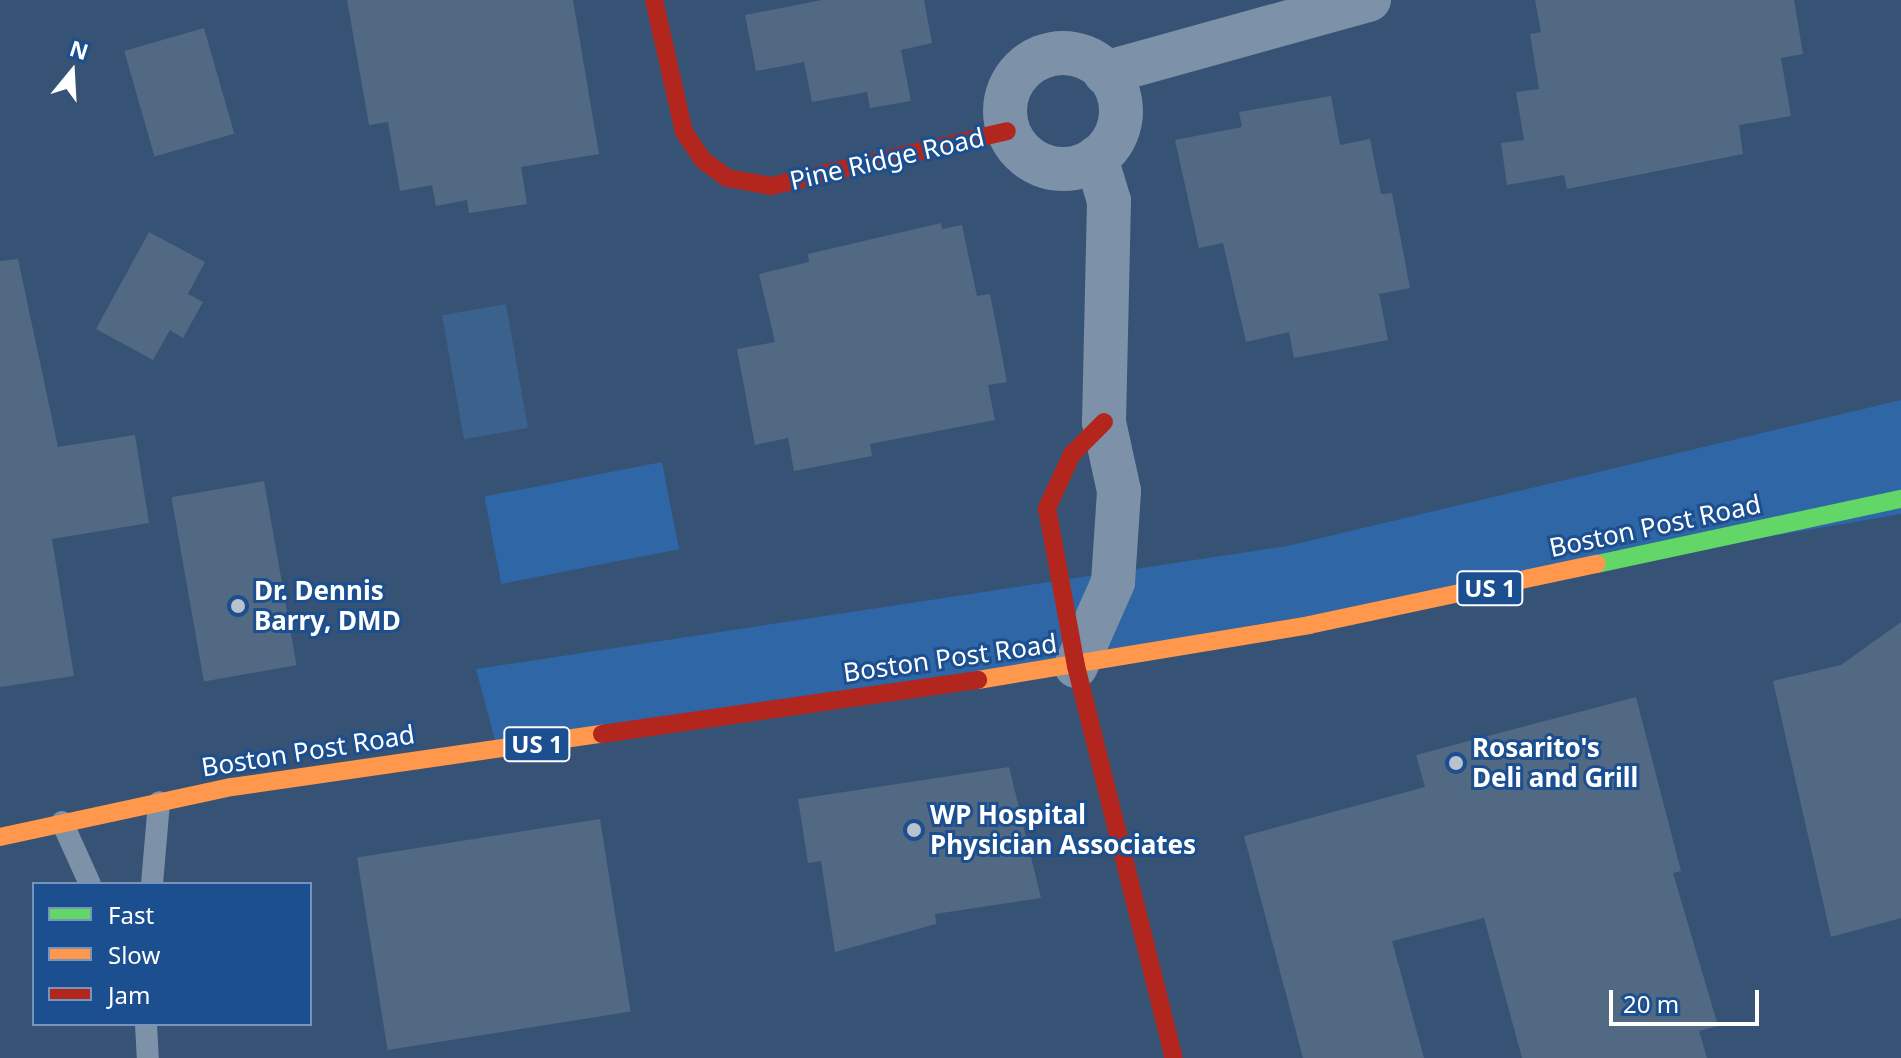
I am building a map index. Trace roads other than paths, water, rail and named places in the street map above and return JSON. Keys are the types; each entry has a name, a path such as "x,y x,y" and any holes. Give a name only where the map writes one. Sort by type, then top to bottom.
{"main road":[{"name":"Pine Ridge Road","path":"654,0 684,132 703,160 727,178 771,186 1007,131"},
{"path":"1104,422 1072,454 1047,508 1076,666 1174,1058"},
{"name":"Boston Post Road","path":"0,837 159,802 1076,666 1398,608 1901,499"}],"street":[{"path":"1076,666 1113,582 1119,491 1104,422 1109,201 1096,158 1114,139 1121,120 1117,89 1105,73 1369,0"},
{"name":"Pine Ridge Road","path":"1096,158 1077,168 1047,168 1023,153 1007,131 1005,102 1017,74 1034,60 1076,54 1105,73"}],"lane":[{"path":"152,882 159,802"},
{"path":"62,822 89,882"},
{"path":"146,1026 148,1058"}],"place":[{"name":"Dr. Dennis Barry, DMD","path":"238,606"},
{"name":"Rosarito's Deli and Grill","path":"1456,763"},
{"name":"WP Hospital Physician Associates","path":"914,830"}]}
